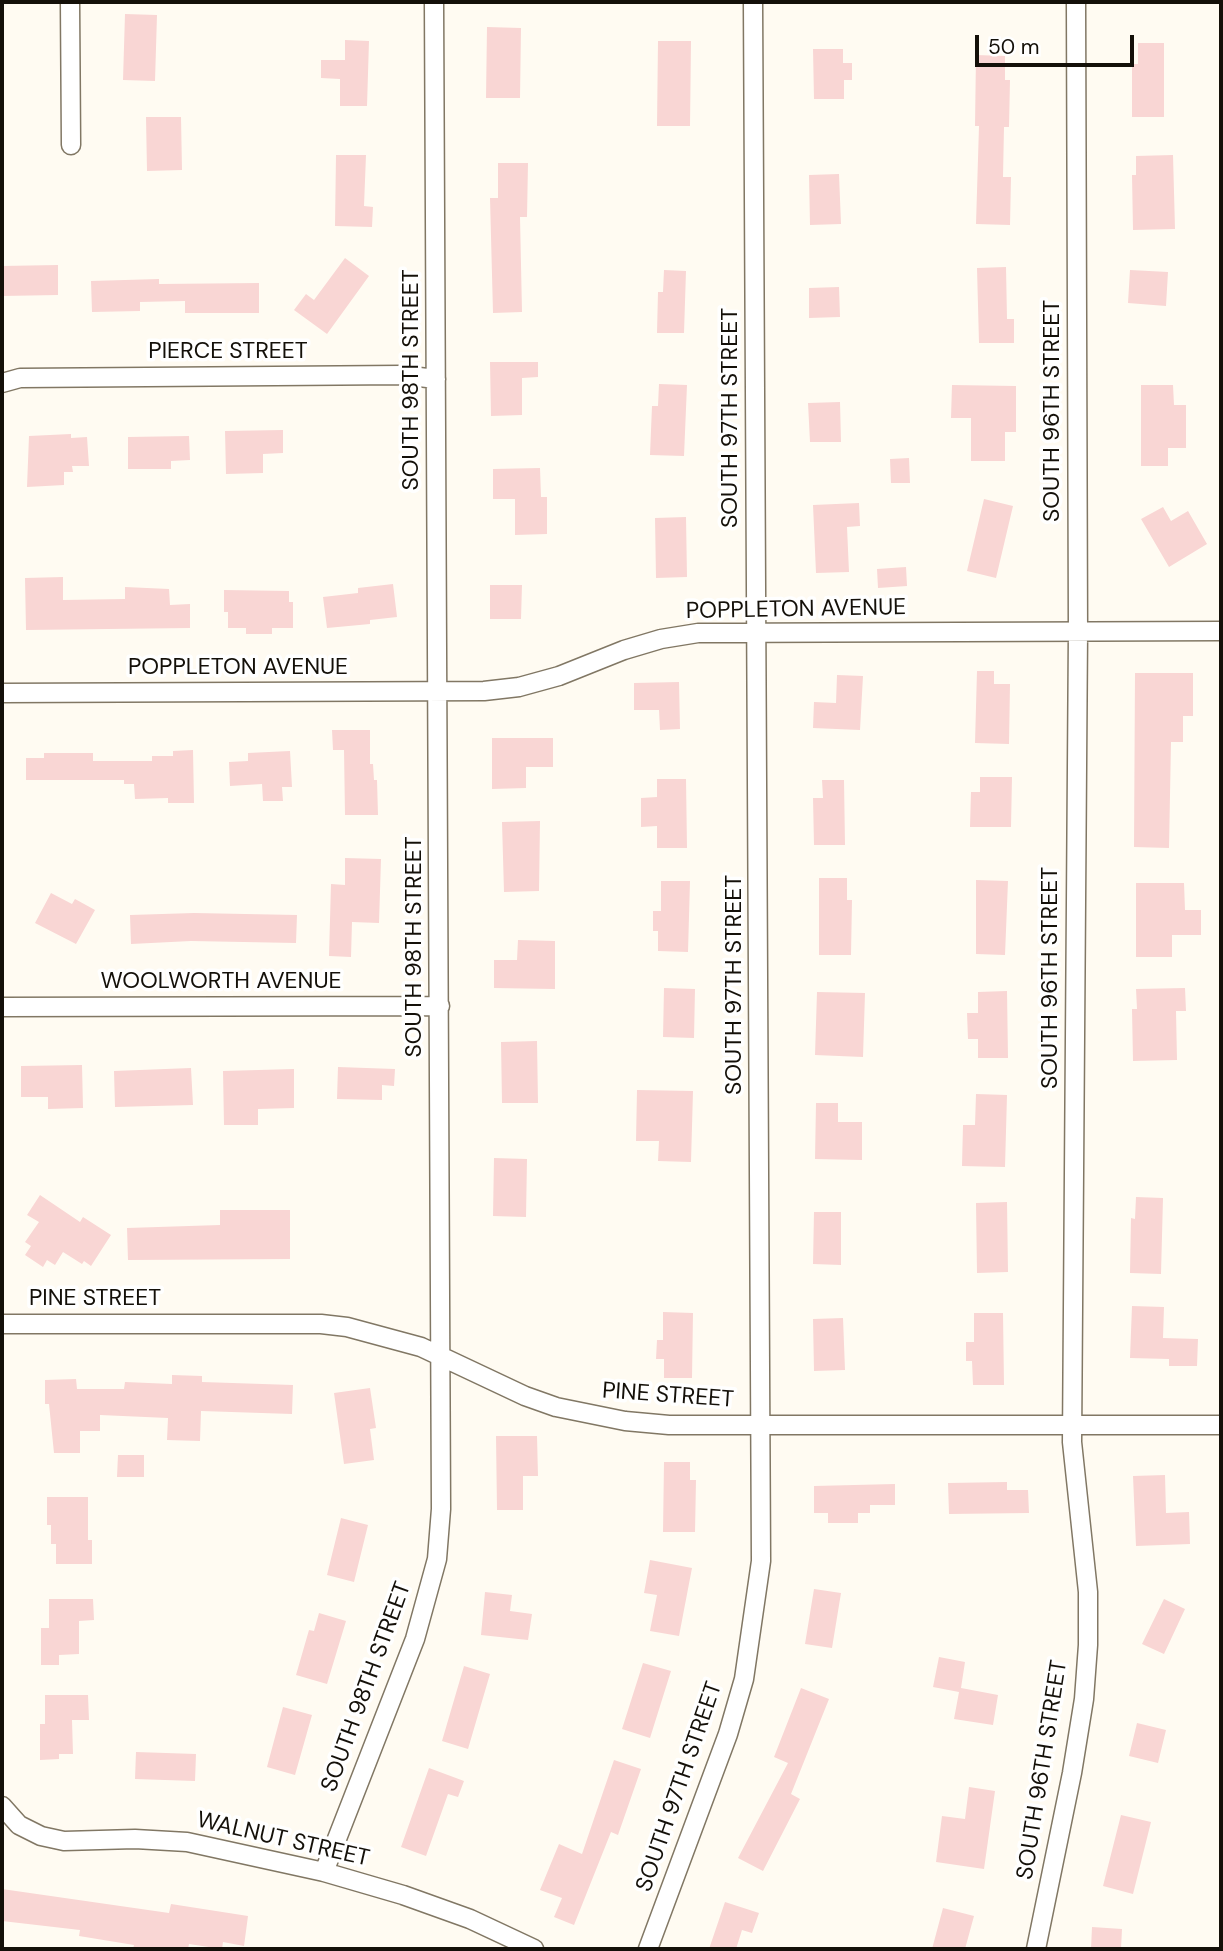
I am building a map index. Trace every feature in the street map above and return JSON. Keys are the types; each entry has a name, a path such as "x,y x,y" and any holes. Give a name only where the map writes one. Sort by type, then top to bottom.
{"street":[{"path":"70,2 71,145"},
{"name":"SOUTH 98TH STREET","path":"324,1872 415,1639 432,1583 441,1509 434,2"},
{"name":"SOUTH 97TH STREET","path":"648,1949 728,1734 744,1679 761,1561 753,2"},
{"name":"SOUTH 96TH STREET","path":"1036,1949 1072,1773 1085,1686 1088,1592 1072,1424 1078,631 1076,2"},
{"name":"PIERCE STREET","path":"2,383 20,378 402,375 436,379"},
{"name":"POPPLETON AVENUE","path":"2,693 438,691 519,687 559,676 660,639 698,634 757,631 1221,631"},
{"name":"WOOLWORTH AVENUE","path":"2,1007 440,1006"},
{"name":"PINE STREET","path":"2,1324 321,1324 377,1333 442,1358 525,1396 589,1415 669,1425 1221,1425"},
{"name":"WALNUT STREET","path":"7,1813 41,1836 64,1841 135,1839 187,1842 324,1872 403,1895 470,1919 534,1949"}],"building":[{"path":"125,14 157,15 155,81 123,80"},
{"path":"487,27 521,28 520,98 486,98"},
{"path":"345,40 369,41 367,106 340,106 340,79 321,78 321,60 345,60"},
{"path":"658,41 691,41 690,126 657,126"},
{"path":"1138,43 1164,43 1164,117 1132,117 1132,64 1138,64"},
{"path":"813,49 843,49 843,63 852,63 852,80 844,80 844,99 814,99"},
{"path":"976,55 1005,56 1005,80 1010,80 1009,127 1004,127 1003,177 1011,177 1010,225 976,224 979,126 975,126"},
{"path":"146,117 181,117 182,170 147,171"},
{"path":"336,155 366,155 364,206 373,207 372,227 335,226"},
{"path":"1173,155 1175,229 1133,230 1132,175 1136,175 1136,156"},
{"path":"498,163 528,163 527,217 520,217 522,312 493,313 490,198 498,198"},
{"path":"839,174 841,224 810,225 809,175"},
{"path":"345,258 369,276 327,334 294,310 306,294 314,300"},
{"path":"58,265 58,295 2,296 2,266"},
{"path":"1006,267 1007,319 1014,319 1014,343 979,343 977,268"},
{"path":"664,270 686,271 684,333 657,333 658,292 663,292"},
{"path":"1130,270 1168,272 1166,306 1128,303"},
{"path":"159,279 159,284 259,283 259,313 185,313 185,301 140,302 140,311 92,312 91,281"},
{"path":"839,287 840,317 809,318 809,288"},
{"path":"490,362 538,362 538,377 522,378 522,415 491,416"},
{"path":"659,384 687,385 684,456 650,455 652,406 658,406"},
{"path":"952,385 1016,386 1016,432 1005,432 1005,461 971,461 971,418 951,418"},
{"path":"1141,385 1173,385 1174,405 1186,405 1186,448 1168,448 1168,466 1141,466"},
{"path":"840,402 841,442 810,442 808,403"},
{"path":"283,430 283,453 263,454 263,473 226,474 225,431"},
{"path":"71,434 71,438 87,437 89,466 72,466 73,472 64,472 64,485 27,487 29,436"},
{"path":"189,436 190,460 171,461 171,469 128,469 128,437"},
{"path":"909,458 910,483 891,483 890,459"},
{"path":"540,468 541,497 547,497 547,534 515,535 515,499 493,499 493,469"},
{"path":"984,499 1013,506 996,578 967,571"},
{"path":"859,503 860,526 847,527 849,572 816,573 813,505"},
{"path":"1163,507 1171,521 1188,511 1207,544 1169,567 1141,519"},
{"path":"686,517 687,577 656,578 655,518"},
{"path":"906,567 907,586 878,588 877,569"},
{"path":"63,577 63,600 125,599 125,587 169,589 170,605 190,604 190,628 26,630 25,578"},
{"path":"393,584 397,617 370,620 370,624 327,628 323,597 358,593 358,588"},
{"path":"490,585 522,585 521,619 490,619"},
{"path":"224,590 289,591 289,602 293,602 293,628 272,628 272,634 246,634 246,628 228,628 228,612 224,612"},
{"path":"977,671 994,671 994,684 1010,684 1009,744 975,743"},
{"path":"1135,673 1193,673 1193,716 1183,716 1183,742 1171,742 1169,848 1134,847"},
{"path":"837,675 863,676 860,730 813,728 814,702 836,703"},
{"path":"679,682 680,729 660,730 659,710 634,710 634,683"},
{"path":"332,730 370,730 370,764 373,764 374,780 377,780 378,815 345,815 344,750 333,750"},
{"path":"492,738 553,738 553,767 526,767 526,788 492,789"},
{"path":"193,750 194,803 168,803 168,798 135,799 134,784 124,784 124,780 26,780 26,758 44,758 44,753 93,753 93,761 152,761 152,756 173,756 173,751"},
{"path":"290,751 292,787 282,787 283,801 263,801 262,784 230,786 229,762 248,761 248,753"},
{"path":"980,777 1012,777 1011,827 970,827 971,792 980,792"},
{"path":"657,779 686,779 687,848 657,848 657,826 641,827 641,798 657,797"},
{"path":"822,780 844,780 845,845 814,845 813,798 823,798"},
{"path":"540,821 539,891 504,892 502,822"},
{"path":"345,858 381,859 379,923 352,922 351,957 329,956 331,884 345,885"},
{"path":"819,878 847,878 847,900 852,900 851,955 819,955"},
{"path":"976,880 1008,881 1005,955 976,954"},
{"path":"661,881 690,881 688,952 658,951 658,931 653,931 653,911 661,911"},
{"path":"1136,883 1184,883 1185,910 1201,910 1201,935 1172,935 1172,957 1136,957"},
{"path":"51,893 72,904 75,899 95,910 76,944 35,923"},
{"path":"130,915 297,915 296,943 191,941 131,944"},
{"path":"518,940 555,941 555,989 494,988 494,960 517,960"},
{"path":"664,988 695,989 694,1038 663,1037"},
{"path":"1185,988 1186,1011 1176,1011 1177,1060 1133,1061 1132,1009 1137,1009 1136,989"},
{"path":"1007,991 1008,1058 978,1058 978,1039 968,1039 967,1013 978,1013 978,992"},
{"path":"817,992 865,993 863,1057 815,1055"},
{"path":"537,1041 538,1103 502,1103 501,1042"},
{"path":"82,1065 83,1108 48,1109 48,1097 21,1097 21,1066"},
{"path":"338,1067 395,1069 394,1086 382,1085 382,1100 337,1099"},
{"path":"191,1068 193,1105 115,1107 114,1071"},
{"path":"294,1069 294,1108 258,1109 258,1125 224,1125 223,1071"},
{"path":"637,1090 693,1091 691,1162 658,1161 659,1141 636,1141"},
{"path":"976,1094 1007,1095 1005,1167 962,1166 963,1125 975,1125"},
{"path":"816,1103 838,1103 838,1122 862,1122 862,1160 815,1159"},
{"path":"494,1158 527,1159 526,1217 493,1216"},
{"path":"40,1195 80,1222 83,1217 111,1235 91,1266 84,1261 82,1264 63,1252 55,1265 47,1260 43,1267 25,1255 31,1246 25,1242 39,1222 27,1215"},
{"path":"1136,1197 1163,1198 1161,1274 1130,1273 1131,1218 1135,1219"},
{"path":"1007,1202 1008,1272 977,1273 976,1203"},
{"path":"220,1210 290,1210 290,1259 128,1260 127,1228 220,1225"},
{"path":"814,1212 841,1212 841,1265 813,1264"},
{"path":"1132,1306 1164,1307 1163,1338 1198,1339 1197,1366 1169,1366 1169,1359 1130,1358"},
{"path":"663,1312 693,1313 692,1378 664,1378 664,1359 656,1359 657,1340 663,1340"},
{"path":"974,1313 1003,1313 1004,1385 973,1385 972,1361 966,1361 966,1342 974,1342"},
{"path":"843,1318 845,1370 814,1371 813,1319"},
{"path":"172,1375 202,1376 202,1382 293,1385 292,1414 201,1411 200,1441 167,1440 168,1418 100,1415 100,1431 80,1431 80,1453 54,1453 49,1404 45,1404 45,1380 76,1379 77,1389 124,1389 125,1382 172,1384"},
{"path":"370,1388 376,1428 370,1429 374,1460 344,1464 334,1393"},
{"path":"496,1436 537,1436 538,1476 523,1476 523,1510 497,1510"},
{"path":"118,1455 144,1455 144,1477 117,1477"},
{"path":"664,1462 690,1462 690,1480 696,1480 695,1532 663,1532"},
{"path":"1165,1475 1166,1513 1189,1512 1190,1544 1136,1546 1133,1476"},
{"path":"1007,1482 1007,1490 1028,1490 1029,1513 949,1514 948,1483"},
{"path":"895,1484 895,1505 870,1505 870,1513 858,1513 858,1523 828,1523 828,1513 814,1513 814,1486"},
{"path":"47,1497 88,1497 88,1540 92,1540 92,1564 56,1564 56,1544 51,1544 51,1525 47,1525"},
{"path":"341,1518 368,1525 354,1582 327,1575"},
{"path":"650,1560 692,1568 679,1636 650,1631 657,1595 644,1593"},
{"path":"814,1589 841,1593 832,1648 805,1644"},
{"path":"485,1592 512,1595 510,1611 532,1614 528,1640 481,1635"},
{"path":"49,1599 93,1599 94,1620 79,1621 79,1654 59,1655 59,1665 41,1665 41,1628 49,1628"},
{"path":"1164,1599 1185,1609 1164,1654 1142,1644"},
{"path":"319,1613 346,1621 327,1684 296,1675 309,1630 314,1631"},
{"path":"939,1657 965,1662 961,1688 998,1695 993,1725 954,1719 959,1692 933,1687"},
{"path":"643,1663 671,1671 650,1738 622,1729"},
{"path":"464,1666 490,1674 468,1749 442,1741"},
{"path":"801,1688 829,1699 791,1794 800,1799 763,1871 738,1858 788,1763 774,1757"},
{"path":"45,1695 88,1695 89,1720 72,1720 73,1754 59,1754 59,1759 40,1760 40,1724 45,1724"},
{"path":"283,1707 312,1715 295,1775 267,1767"},
{"path":"1137,1723 1166,1730 1158,1763 1129,1756"},
{"path":"136,1752 196,1754 195,1781 135,1779"},
{"path":"614,1760 641,1769 618,1835 611,1832 574,1925 554,1917 562,1898 540,1890 559,1844 582,1854"},
{"path":"429,1768 464,1781 458,1797 448,1794 426,1856 401,1847"},
{"path":"969,1787 995,1791 984,1869 936,1862 942,1816 965,1819"},
{"path":"1121,1815 1151,1822 1133,1894 1103,1886"},
{"path":"2,1889 169,1913 171,1904 248,1916 244,1946 223,1942 222,1949 189,1944 188,1949 133,1949 134,1945 79,1936 80,1930 2,1921"},
{"path":"725,1902 759,1913 752,1933 742,1930 736,1949 709,1949"},
{"path":"943,1908 974,1916 965,1949 932,1949"},
{"path":"1092,1927 1122,1929 1121,1949 1091,1949"}]}
